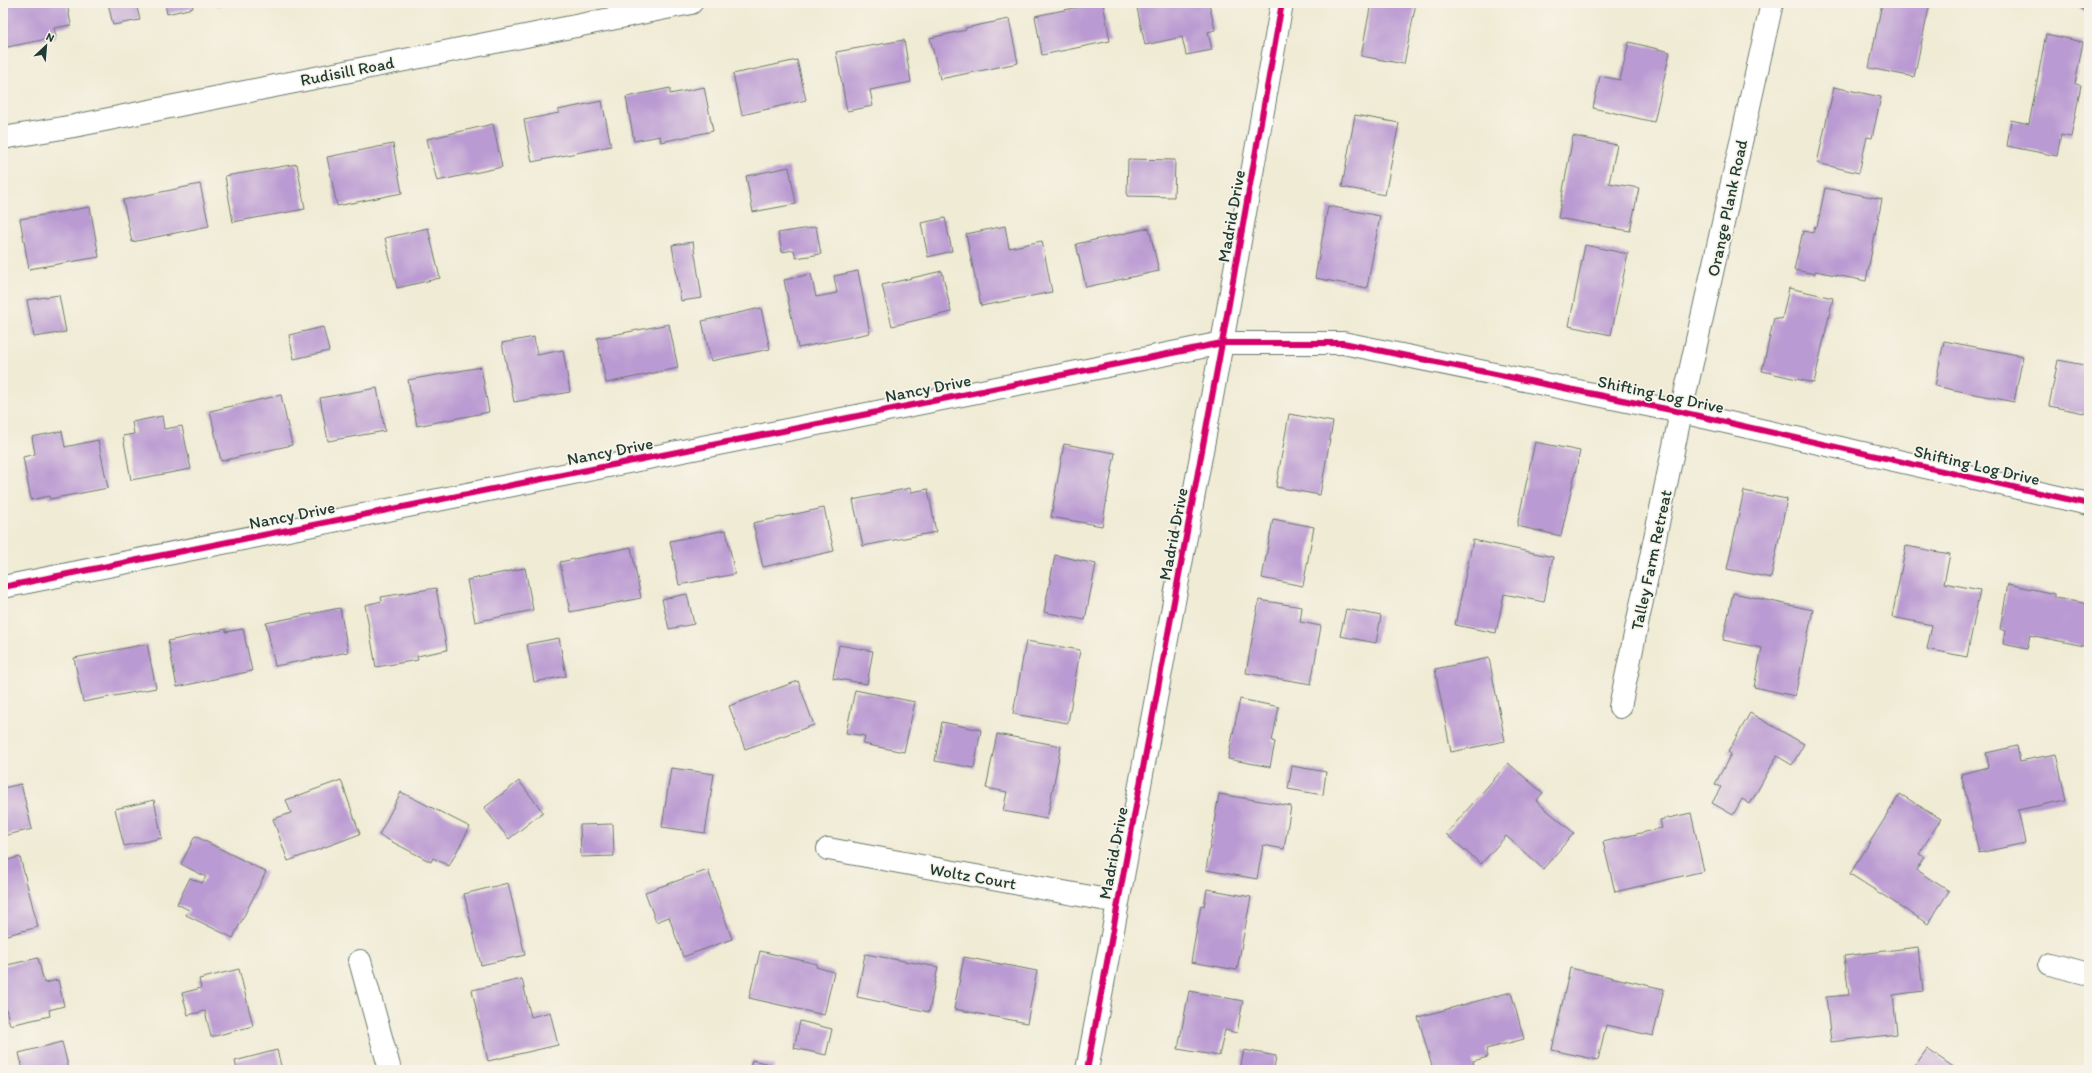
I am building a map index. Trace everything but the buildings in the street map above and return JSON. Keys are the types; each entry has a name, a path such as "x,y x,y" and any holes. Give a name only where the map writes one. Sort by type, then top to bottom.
{"street":[{"name":"Rudisill Road","path":"3,138 82,124 691,3"},
{"name":"Madrid Drive","path":"1087,1070 1222,343 1282,3"},
{"name":"Orange Plank Road","path":"1681,412 1772,3"},
{"name":"Shifting Log Drive","path":"1222,343 1343,343 1681,412 2089,504"},
{"name":"Nancy Drive","path":"3,587 1222,343"},
{"name":"Talley Farm Retreat","path":"1620,707 1681,412"},
{"name":"Woltz Court","path":"828,850 1118,902"},
{"path":"360,961 390,1070"},
{"path":"2050,964 2089,974"}],"cycle path":[{"path":"1087,1070 1222,343 1282,3"},
{"path":"3,587 1222,343 1343,343 1681,412 2089,504"}]}
